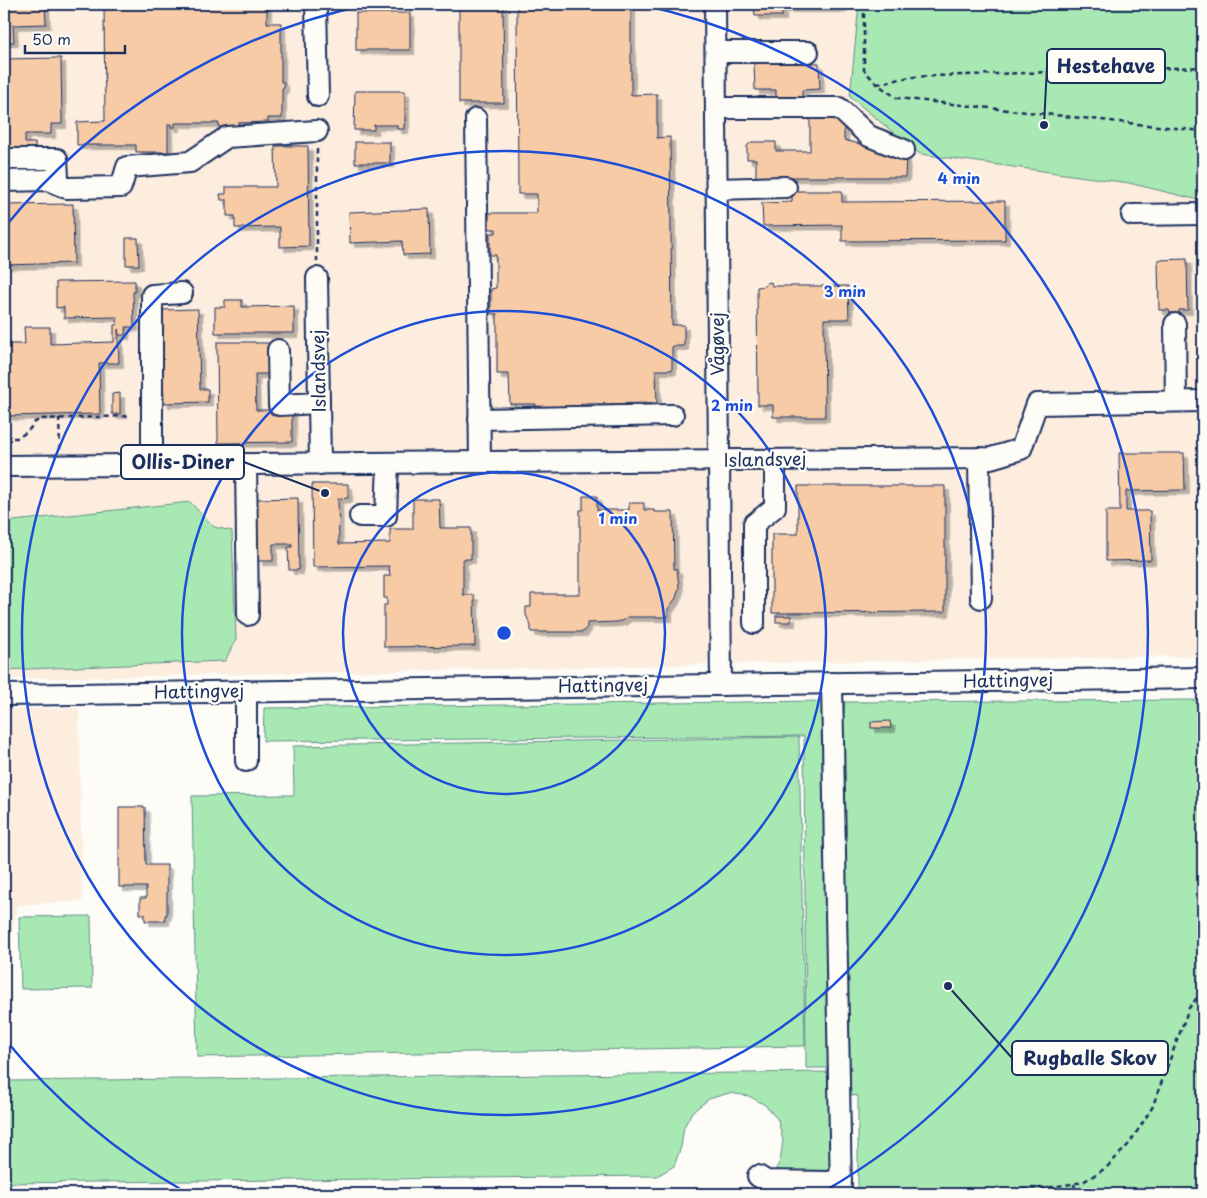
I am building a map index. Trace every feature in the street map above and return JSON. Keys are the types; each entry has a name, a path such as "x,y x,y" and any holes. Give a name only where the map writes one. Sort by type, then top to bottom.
{"street":[{"path":"316,4 318,96"},
{"name":"Vågøvej","path":"715,4 721,685"},
{"path":"716,52 808,52"},
{"path":"716,108 839,108 869,136 904,150"},
{"path":"476,119 480,462"},
{"path":"4,181 48,180 67,188 121,187 127,167 190,162 227,137 317,131"},
{"path":"4,159 57,158 58,178 55,183"},
{"path":"717,188 786,187"},
{"path":"1132,215 1203,214"},
{"name":"Islandsvej","path":"317,278 320,464"},
{"path":"152,465 152,296 182,292"},
{"path":"1175,324 1176,401"},
{"path":"278,350 279,405 319,403"},
{"name":"Islandsvej","path":"4,466 991,458 1021,449 1037,404 1203,401"},
{"path":"479,419 673,415"},
{"path":"979,458 981,598"},
{"path":"720,523 754,524 775,507 775,460"},
{"path":"360,516 386,516 388,463"},
{"path":"246,464 248,615"},
{"path":"754,524 754,624"},
{"name":"Hattingvej","path":"4,695 1203,678"},
{"path":"758,1176 766,1181 829,1182 841,1187 832,683"},
{"path":"246,692 246,761"}],"path":[{"path":"864,4 864,70 878,84 897,98 1203,130"},
{"path":"878,84 918,76 1203,67"},
{"path":"317,131 317,278"},
{"path":"4,438 18,438 28,431 35,422 42,419 128,416"},
{"path":"59,418 61,466"},
{"path":"968,1194 1074,1184 1082,1182 1106,1168 1129,1144 1152,1108 1189,1008 1203,990"},
{"path":"1074,1184 1076,1194"}],"shaded area":[{"path":"4,4 859,4 850,97 1129,183 1203,201 1203,656 4,679"},
{"path":"79,708 82,901 17,905 4,976 4,709"}],"green space":[{"path":"859,4 1203,4 1203,201 1129,183 920,154 850,97"},
{"path":"190,502 214,527 232,531 236,639 225,661 4,670 4,522"},
{"path":"1203,700 1203,1194 858,1194 858,1096 845,1094 840,756 845,702"},
{"path":"826,701 828,1068 806,1068 804,736 263,741 264,708"},
{"path":"799,737 805,1046 197,1057 192,796 294,795 293,746"},
{"path":"91,916 92,988 21,989 19,917"},
{"path":"833,1072 835,1167 824,1175 774,1173 780,1161 783,1141 778,1120 765,1105 749,1096 729,1093 709,1099 692,1112 684,1127 681,1147 674,1166 657,1176 4,1183 4,1081"}],"building":[{"path":"4,4 45,4 46,24 13,25 14,42 4,42"},
{"path":"104,4 267,4 267,23 281,23 281,82 284,82 284,88 282,88 282,118 268,118 268,122 238,123 238,127 219,127 219,123 175,123 175,127 171,127 171,124 168,124 168,152 136,152 136,145 77,145 77,122 105,121"},
{"path":"459,4 503,4 504,103 459,103"},
{"path":"517,4 631,4 631,95 657,94 657,138 670,137 672,325 684,325 684,346 672,346 672,370 656,370 657,403 581,404 581,409 536,409 536,404 510,404 509,374 497,374 497,314 491,314 491,289 496,288 496,255 490,255 490,233 496,233 496,229 489,229 489,213 537,213 537,194 518,194"},
{"path":"754,4 842,4 842,8 782,8 782,16 755,16"},
{"path":"356,13 410,13 410,50 356,50"},
{"path":"61,58 62,124 51,124 51,134 25,134 25,143 35,143 36,157 4,157 4,59"},
{"path":"754,63 819,63 820,89 802,90 802,97 776,97 776,90 755,90"},
{"path":"355,91 405,91 404,129 397,129 397,125 374,125 374,130 354,130"},
{"path":"810,118 844,118 844,140 906,156 905,177 756,177 756,159 747,159 747,146 751,142 776,142 776,151 810,151"},
{"path":"355,142 390,142 390,163 355,163"},
{"path":"275,146 308,146 309,246 280,247 280,227 235,228 235,216 227,216 227,200 221,200 220,194 226,194 226,187 276,187"},
{"path":"792,191 842,191 842,202 1005,201 1005,240 842,241 842,225 763,226 762,203 792,202"},
{"path":"73,204 74,263 4,265 4,205"},
{"path":"429,209 430,254 403,255 402,241 350,243 349,212"},
{"path":"126,238 138,238 139,265 126,265"},
{"path":"1187,259 1188,310 1170,313 1169,310 1159,310 1158,260"},
{"path":"135,281 135,292 133,292 134,327 126,327 125,335 119,335 118,329 119,363 99,363 100,414 4,416 4,344 25,344 24,327 50,327 50,344 114,342 114,325 117,325 117,317 64,318 64,307 56,308 56,282"},
{"path":"771,282 772,286 848,286 849,319 824,319 825,417 773,417 773,405 758,405 757,287 765,286"},
{"path":"225,300 242,300 242,307 294,306 294,333 215,333 215,307 225,307"},
{"path":"198,309 200,389 208,389 208,402 164,403 161,310"},
{"path":"217,342 270,343 270,374 255,374 256,410 292,410 292,442 218,443"},
{"path":"120,393 120,414 112,414 112,394"},
{"path":"1119,453 1184,453 1185,490 1126,491 1126,511 1150,511 1151,560 1106,561 1106,511 1120,511"},
{"path":"312,484 348,484 348,498 338,499 339,544 390,543 390,529 413,529 413,499 439,499 440,528 471,528 471,559 463,559 463,595 474,595 475,646 384,647 384,605 387,605 387,598 384,598 384,576 390,576 389,566 313,567"},
{"path":"798,486 945,486 945,612 772,613 772,534 798,534"},
{"path":"583,496 597,496 597,510 629,510 629,503 644,503 644,510 673,512 674,569 677,569 679,587 676,598 668,609 668,617 627,617 623,621 618,622 587,623 587,627 583,632 531,632 531,626 526,615 526,607 531,607 531,594 580,594 580,510 583,510"},
{"path":"298,498 299,570 289,570 288,547 292,547 292,544 273,544 273,561 258,561 257,499"},
{"path":"776,616 791,616 791,622 776,622"},
{"path":"890,721 891,728 871,728 871,722"},
{"path":"119,807 145,807 146,865 167,865 167,915 165,915 165,921 145,921 145,914 140,914 140,898 146,898 146,887 119,887"}],"place":[{"name":"Hestehave","path":"1044,125"},
{"name":"Ollis-Diner","path":"325,493"},
{"name":"Rugballe Skov","path":"948,986"}]}
